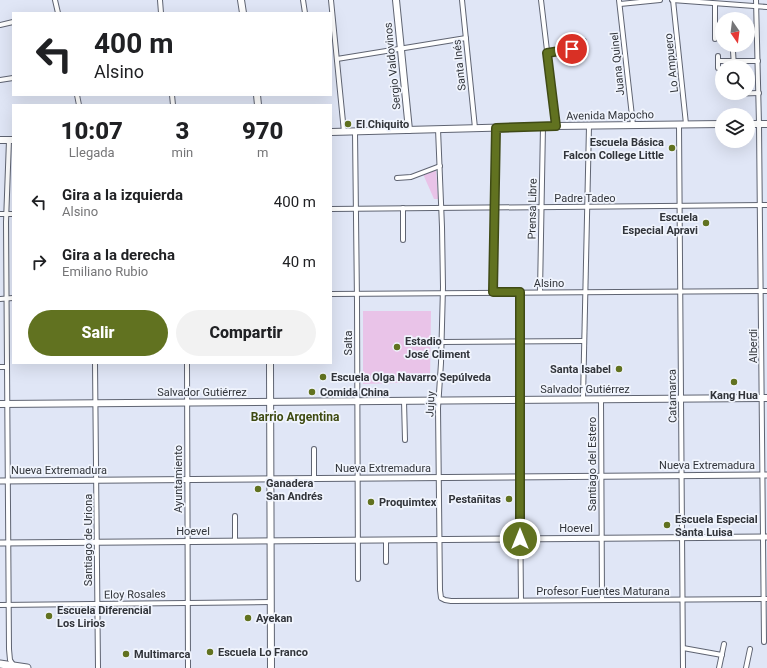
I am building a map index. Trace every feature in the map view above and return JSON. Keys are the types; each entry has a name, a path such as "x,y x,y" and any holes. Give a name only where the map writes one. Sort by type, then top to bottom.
{"main road":[{"path":"241,0 243,12"},
{"name":"Sergio Valdovinos","path":"396,0 409,130"},
{"name":"Avenida Mapocho","path":"332,132 543,126 715,124"},
{"path":"755,124 767,124"},
{"path":"0,140 11,140"},
{"path":"270,364 271,668"},
{"name":"Salvador Gutiérrez","path":"0,404 765,398"},
{"path":"0,664 27,668"}],"street":[{"path":"55,0 58,12"},
{"path":"160,0 162,12"},
{"path":"303,0 305,12"},
{"path":"331,0 331,12"},
{"name":"Santa Inés","path":"462,0 475,128"},
{"path":"541,0 556,126"},
{"path":"620,2 660,0"},
{"path":"672,0 767,7"},
{"name":"Lo Ampuero","path":"672,0 686,124"},
{"name":"Alberdi","path":"756,0 765,398 765,639"},
{"name":"Juana Quinel","path":"620,2 633,125"},
{"path":"715,4 715,12"},
{"path":"0,25 12,22"},
{"path":"332,28 337,59 344,132"},
{"path":"337,59 466,38"},
{"path":"547,53 572,49 574,43 584,42"},
{"path":"733,52 734,60"},
{"path":"0,80 12,78"},
{"path":"755,93 759,93"},
{"name":"Catamarca","path":"679,124 683,668"},
{"name":"Prensa Libre","path":"540,292 543,126"},
{"path":"583,400 589,126"},
{"path":"493,292 496,128"},
{"name":"Jujuy","path":"438,129 443,293 439,401 439,539 441,596"},
{"name":"Salta","path":"355,132 358,579"},
{"path":"11,140 6,214 9,654 10,660 16,667"},
{"path":"397,178 411,177 440,166"},
{"name":"Padre Tadeo","path":"332,209 767,205"},
{"path":"403,208 403,240"},
{"path":"0,214 12,214"},
{"name":"Alsino","path":"332,294 767,291"},
{"path":"520,292 520,600"},
{"path":"0,299 12,298"},
{"path":"442,342 584,341"},
{"name":"Santiago de Uriona","path":"95,364 98,668"},
{"name":"Ayuntamiento","path":"186,364 188,668"},
{"path":"0,367 7,367"},
{"name":"Santiago del Estero","path":"601,399 602,600"},
{"path":"404,401 404,440"},
{"path":"314,449 314,478"},
{"name":"Nueva Extremadura","path":"0,481 765,475"},
{"path":"235,516 235,541"},
{"name":"Hoevel","path":"0,543 765,537"},
{"path":"386,540 386,562"},
{"name":"Profesor Fuentes Maturana","path":"441,596 447,601 766,598"},
{"name":"Eloy Rosales","path":"0,605 271,602"},
{"path":"719,668 724,644"},
{"path":"683,648 722,655"},
{"path":"746,668 750,649"}],"shaded area":[{"path":"436,169 438,199 434,199 423,174"},
{"name":"Estadio José Climent","path":"363,311 431,311 430,382 363,384"}],"place":[{"name":"El Chiquito","path":"348,124"},
{"name":"Escuela Básica Falcon College Little","path":"672,148"},
{"name":"Escuela Especial Apravi","path":"706,223"},
{"name":"Estadio José Climent","path":"397,347"},
{"name":"Santa Isabel","path":"619,369"},
{"name":"Escuela Olga Navarro Sepúlveda","path":"323,377"},
{"name":"Kang Hua","path":"734,382"},
{"name":"Comida China","path":"312,392"},
{"name":"Ganadera San Andrés","path":"258,489"},
{"name":"Pestañitas","path":"509,499"},
{"name":"Proquimtex","path":"371,502"},
{"name":"Escuela Especial Santa Luisa","path":"667,525"},
{"name":"Escuela Diferencial Los Lirios","path":"49,616"},
{"name":"Ayekan","path":"248,618"},
{"name":"Escuela Lo Franco","path":"210,652"},
{"name":"Multimarca","path":"126,654"}],"district":[{"name":"Barrio Argentina","path":"295,417"}],"route":[{"path":"520,539 520,292 493,292 496,128 556,126 547,53 572,49"}]}
